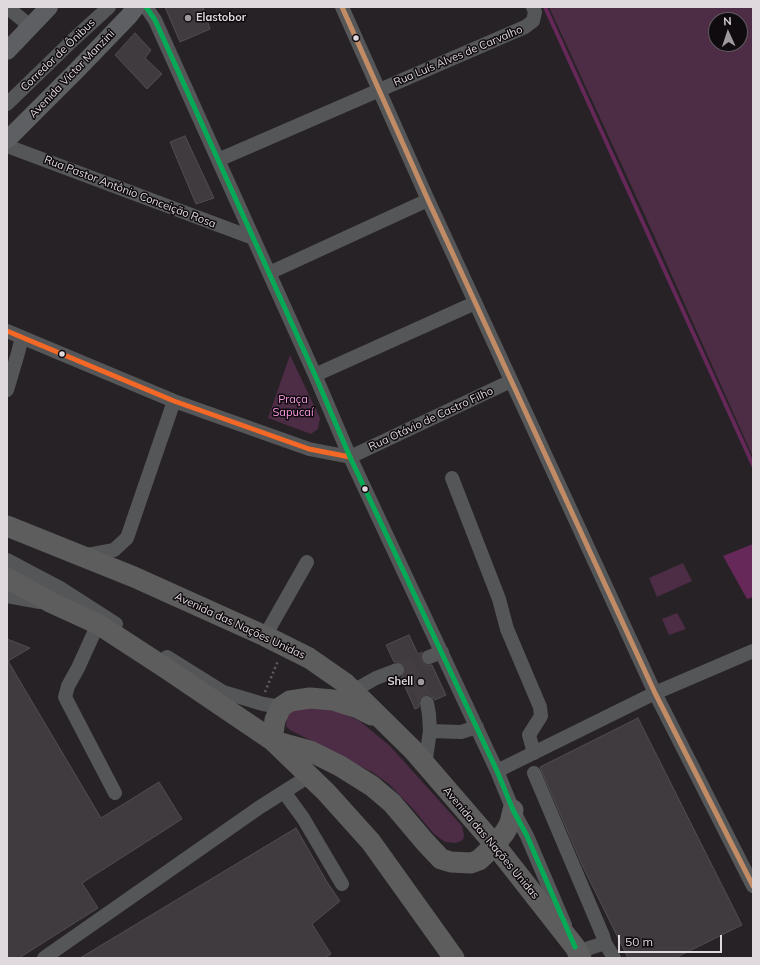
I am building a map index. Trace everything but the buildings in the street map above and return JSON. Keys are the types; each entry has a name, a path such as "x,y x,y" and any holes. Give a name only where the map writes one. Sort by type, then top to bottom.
{"highway":[{"name":"Avenida das Nações Unidas","path":"7,526 134,577 265,636 309,658 345,683 385,722 425,765 495,845 578,953"},
{"path":"7,578 52,603 98,624 272,740 326,792 371,842 452,957"},
{"path":"272,740 275,720 272,706 290,701 310,698 333,700 358,708 385,722"},
{"path":"272,740 310,751 340,766 372,786 392,803 425,842 442,859 451,862 471,863 480,860 495,845 510,823 513,810"}],"main road":[{"path":"7,51 49,7"},
{"name":"Avenida Víctor Manzini","path":"7,140 82,65 136,7"}],"street":[{"path":"7,7 30,26"},
{"name":"Corredor de Ônibus","path":"7,104 109,7"},
{"path":"146,7 155,20 315,375 350,457 477,727 578,953 605,943"},
{"path":"342,7 428,200 655,693 753,886"},
{"name":"Rua Luís Alves de Carvalho","path":"218,160 526,27 533,22 534,9"},
{"name":"Rua Pastor Antônio Conceição Rosa","path":"7,146 253,238"},
{"path":"269,273 428,200"},
{"path":"315,375 475,302"},
{"path":"7,331 174,401 309,449 350,457"},
{"path":"7,390 22,337"},
{"name":"Rua Otávio de Castro Filho","path":"350,457 511,381"},
{"path":"82,556 114,550 127,538 174,401"},
{"path":"452,478 499,599 507,629 540,707 541,716 529,735 534,753"},
{"path":"7,560 72,596 205,682 223,692 272,706"},
{"path":"265,636 307,562"},
{"path":"7,596 52,603"},
{"path":"98,624 68,686 65,697 114,793"},
{"path":"497,772 655,693 753,651"},
{"path":"429,657 442,652"},
{"path":"353,691 376,678 397,670"},
{"path":"425,765 430,731 427,703"},
{"path":"430,731 461,732 477,727"},
{"path":"534,773 605,943 614,958"},
{"path":"44,958 260,807 309,776"},
{"path":"284,792 303,818 342,884"}],"path":[{"path":"272,706 267,686 286,646"}],"green space":[{"path":"549,7 753,7 753,457 647,220"},
{"name":"Praça Sapucaí","path":"290,355 320,418 318,429 311,434 268,418"},
{"path":"683,563 692,581 657,597 649,578"},
{"path":"677,613 686,629 669,635 662,619"},
{"path":"315,706 342,713 361,722 390,746 462,826 464,835 463,840 456,843 445,842 434,834 389,784 372,772 290,730 286,726 287,717 291,711"}],"shaded area":[{"path":"753,544 753,597 747,599 723,556"}],"waterway":[{"path":"545,7 753,465"}],"tunnel":[{"path":"400,669 429,657"},
{"path":"407,667 417,682 427,703"}],"transit line":[{"path":"146,7 155,20 315,375 350,457 497,771 513,810 527,836 575,947"},
{"path":"342,7 428,200 655,693 753,886"},
{"path":"7,331 174,401 309,449 350,457"}],"place":[{"name":"Elastobor","path":"188,18"},
{"name":"Shell","path":"421,682"}]}
